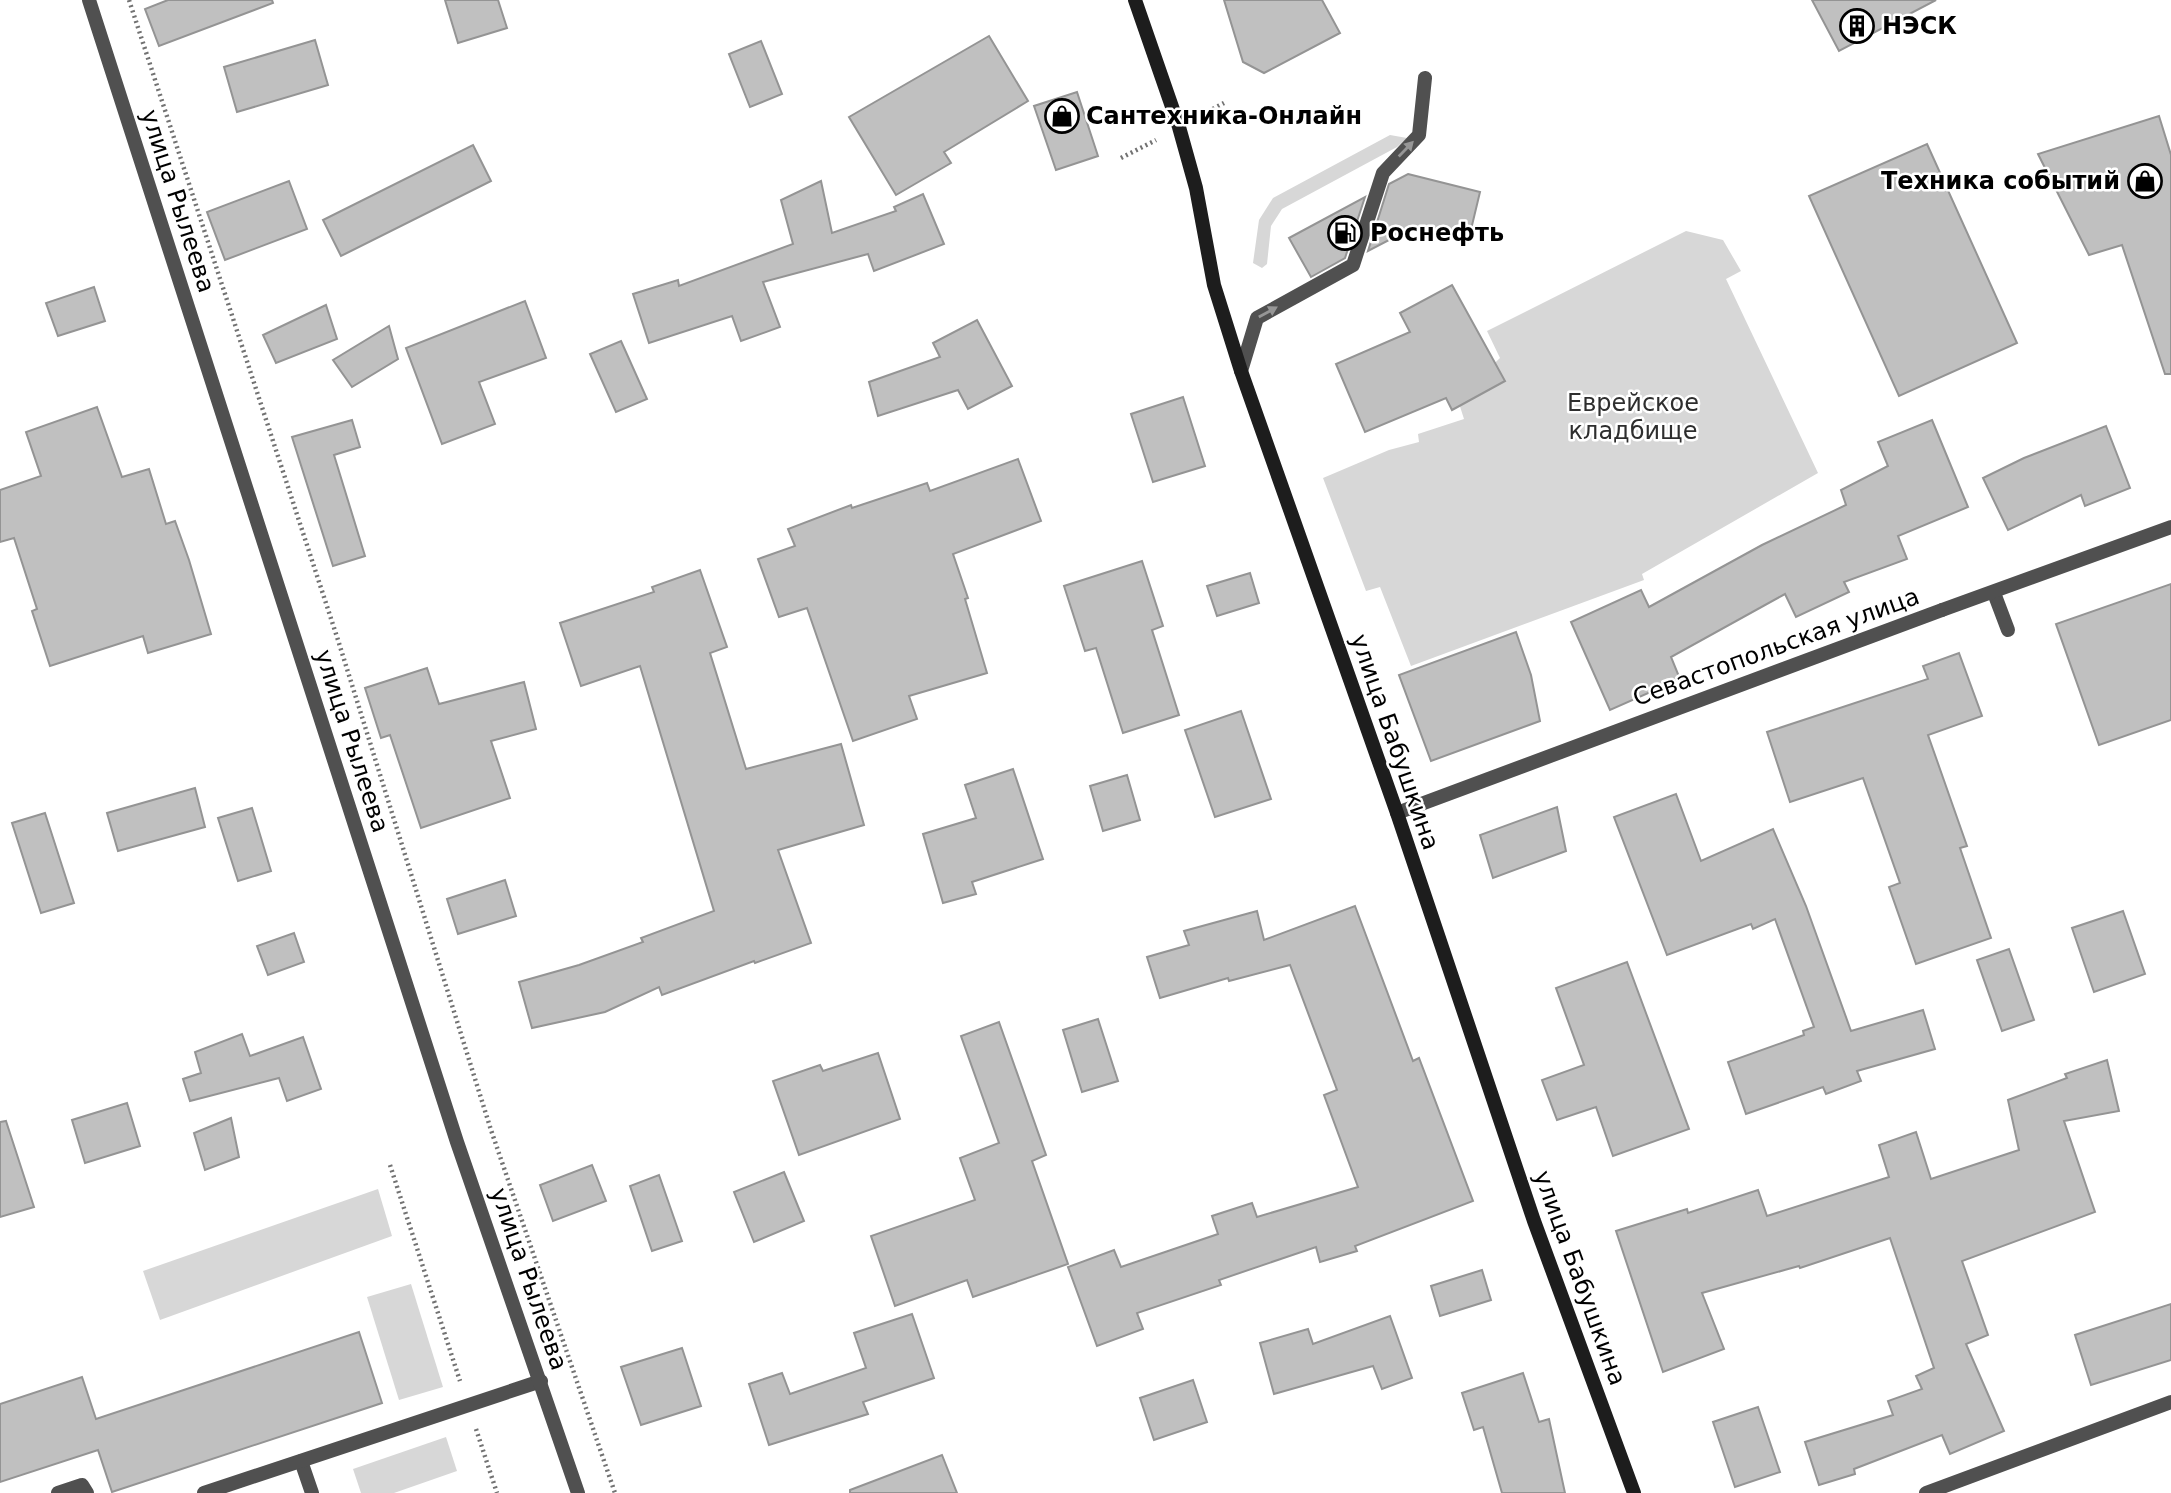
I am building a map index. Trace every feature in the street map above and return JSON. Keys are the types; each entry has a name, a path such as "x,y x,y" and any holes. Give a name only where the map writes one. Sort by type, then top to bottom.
{"street":[{"name":"улица Рылеева","path":"89,0 457,1142 578,1493"},
{"name":"улица Бабушкина","path":"1135,0 1180,127 1196,188 1214,285 1241,371 1397,813 1534,1221 1634,1493"},
{"path":"1241,371 1257,318 1353,265 1383,173 1419,135 1425,78"},
{"name":"Севастопольская улица","path":"1397,813 2171,527"},
{"path":"1994,593 2008,629"},
{"path":"204,1493 541,1381"},
{"path":"1926,1493 2171,1402"},
{"path":"301,1461 312,1493"},
{"path":"58,1493 82,1485 87,1493"}],"path":[{"path":"129,0 338,640 491,1130 615,1493"},
{"path":"390,1165 496,1493"}],"green space":[{"path":"1390,135 1407,138 1397,147 1282,209 1271,226 1267,264 1262,268 1253,263 1259,220 1273,198"},
{"name":"Еврейское кладбище","path":"1686,231 1723,240 1741,271 1726,279 1818,473 1642,574 1644,580 1411,666 1380,587 1366,591 1323,478 1389,450 1419,442 1418,434 1464,419 1456,394 1469,388 1500,358 1487,331"},
{"path":"378,1189 392,1236 160,1320 143,1271"},
{"path":"411,1284 443,1387 399,1400 367,1297"},
{"path":"446,1437 457,1471 394,1493 361,1493 353,1469"}],"building":[{"path":"168,0 272,0 273,3 159,46 145,9"},
{"path":"445,0 498,0 507,28 458,43"},
{"path":"1224,0 1322,0 1340,33 1264,73 1243,62"},
{"name":"НЭСК","path":"1812,0 1936,0 1839,51"},
{"path":"989,36 1028,101 944,152 951,163 896,195 849,117"},
{"path":"315,40 328,85 237,112 224,67"},
{"path":"761,41 782,94 750,107 729,54"},
{"path":"1077,92 1098,156 1056,170 1034,106"},
{"path":"2159,116 2171,155 2171,374 2165,374 2122,245 2089,255 2038,154"},
{"path":"1927,144 2017,343 1899,396 1809,196"},
{"path":"473,145 491,181 341,256 323,220"},
{"path":"1408,174 1480,192 1468,242 1410,229 1368,251 1389,184"},
{"path":"289,181 307,229 225,260 207,212"},
{"path":"821,181 832,233 896,211 894,207 923,194 944,244 874,271 868,254 763,282 780,327 741,341 732,316 649,343 633,294 678,280 679,286 793,244 781,200"},
{"path":"1365,197 1345,258 1311,277 1289,238"},
{"path":"1452,285 1505,381 1452,410 1446,398 1365,432 1336,364 1410,332 1400,313"},
{"path":"94,287 105,321 58,336 46,303"},
{"path":"525,301 546,358 479,382 495,424 442,444 406,348"},
{"path":"326,305 337,339 276,363 263,335"},
{"path":"977,320 1012,386 968,409 958,390 878,416 869,382 940,357 933,343"},
{"path":"389,326 398,359 352,387 333,360"},
{"path":"621,341 647,399 616,412 590,354"},
{"path":"1183,397 1205,466 1153,482 1131,414"},
{"path":"97,407 122,477 149,469 166,524 175,521 211,634 148,653 143,636 50,666 32,611 37,609 14,538 0,542 0,490 41,476 26,432"},
{"path":"352,420 360,447 334,455 365,556 333,566 292,437"},
{"path":"1932,420 1968,507 1898,536 1907,559 1844,582 1849,592 1796,617 1785,594 1671,657 1680,679 1610,710 1571,622 1641,590 1649,607 1762,545 1846,505 1841,490 1888,466 1878,442"},
{"path":"2106,426 2130,488 2085,506 2081,495 2008,530 1983,478 2024,458"},
{"path":"1018,459 1041,521 953,554 968,598 965,599 987,673 909,696 917,719 853,741 807,608 779,617 758,559 795,546 788,529 851,505 852,508 927,483 930,491"},
{"path":"1142,561 1163,626 1152,630 1179,715 1123,733 1096,648 1085,651 1064,586"},
{"path":"700,570 727,647 710,653 746,769 841,744 864,825 778,850 811,943 662,995 659,987 605,1012 532,1028 519,982 579,965 643,942 641,938 714,911 640,666 581,686 560,623 654,592 652,587"},
{"path":"1250,573 1259,603 1217,616 1207,586"},
{"path":"2171,584 2171,720 2099,745 2056,624"},
{"path":"1516,632 1531,675 1540,721 1431,761 1399,675"},
{"path":"1959,653 1982,716 1928,735 1967,846 1960,848 1991,938 1916,964 1889,887 1900,883 1863,778 1790,802 1767,732 1928,679 1923,666"},
{"path":"427,668 439,704 524,682 536,729 491,741 510,798 421,828 390,735 381,738 365,688"},
{"path":"1241,711 1271,799 1215,817 1185,730"},
{"path":"1013,769 1043,859 972,882 976,894 943,903 923,834 976,818 965,785"},
{"path":"1127,775 1140,820 1103,831 1090,786"},
{"path":"195,788 205,827 118,851 107,813"},
{"path":"1676,794 1701,861 1773,829 1806,906 1851,1031 1923,1010 1935,1049 1857,1071 1861,1081 1826,1094 1823,1087 1746,1114 1728,1062 1804,1035 1803,1031 1814,1027 1775,919 1753,929 1751,924 1667,955 1614,817"},
{"path":"1557,807 1566,851 1493,878 1480,835"},
{"path":"252,808 271,871 238,881 218,818"},
{"path":"45,813 74,903 41,913 12,823"},
{"path":"505,880 516,916 458,934 447,899"},
{"path":"1355,906 1413,1061 1419,1058 1473,1201 1355,1246 1357,1251 1320,1262 1316,1247 1219,1280 1221,1285 1137,1313 1143,1329 1097,1346 1068,1267 1114,1250 1121,1267 1218,1234 1212,1216 1252,1203 1257,1217 1358,1187 1324,1095 1337,1090 1290,965 1229,981 1228,978 1160,998 1147,957 1189,945 1184,931 1257,911 1264,940"},
{"path":"2123,911 2145,974 2094,992 2072,928"},
{"path":"294,933 304,962 268,975 257,946"},
{"path":"2009,949 2034,1020 2002,1031 1977,960"},
{"path":"1627,962 1689,1129 1613,1156 1596,1107 1557,1120 1542,1080 1584,1065 1556,988"},
{"path":"1098,1019 1118,1081 1082,1092 1063,1030"},
{"path":"999,1022 1046,1155 1032,1161 1068,1264 973,1297 967,1280 895,1306 871,1236 975,1200 960,1158 999,1143 961,1036"},
{"path":"242,1034 250,1056 303,1037 321,1089 287,1101 279,1078 190,1101 183,1079 201,1073 195,1052"},
{"path":"878,1053 900,1119 799,1155 773,1081 820,1065 823,1071"},
{"path":"2107,1060 2119,1111 2064,1121 2095,1212 1962,1261 1988,1335 1966,1344 2004,1431 1950,1454 1942,1435 1854,1469 1855,1474 1819,1485 1805,1442 1893,1415 1888,1401 1922,1389 1916,1376 1934,1368 1890,1238 1800,1268 1799,1266 1702,1293 1724,1349 1663,1372 1616,1231 1687,1209 1688,1213 1758,1190 1767,1216 1889,1177 1879,1145 1916,1132 1931,1179 2019,1150 2008,1100 2067,1078 2065,1074"},
{"path":"127,1103 140,1146 85,1163 72,1120"},
{"path":"231,1118 239,1157 205,1170 194,1133"},
{"path":"6,1121 34,1207 0,1217 0,1122"},
{"path":"592,1165 606,1201 553,1221 540,1185"},
{"path":"784,1172 804,1221 754,1242 734,1192"},
{"path":"659,1175 682,1241 652,1251 630,1186"},
{"path":"1482,1270 1491,1300 1440,1316 1431,1286"},
{"path":"2171,1304 2171,1360 2091,1385 2075,1335"},
{"path":"912,1314 934,1378 863,1402 868,1414 769,1445 749,1384 782,1373 790,1394 866,1368 854,1333"},
{"path":"1390,1316 1412,1378 1382,1389 1373,1366 1274,1394 1260,1343 1308,1329 1313,1344"},
{"path":"359,1332 382,1403 112,1492 98,1450 0,1482 0,1404 82,1377 96,1419"},
{"path":"682,1348 701,1406 641,1425 621,1367"},
{"path":"1523,1373 1539,1422 1549,1419 1565,1493 1502,1493 1483,1427 1474,1430 1462,1393"},
{"path":"1193,1380 1207,1422 1154,1440 1140,1398"},
{"path":"1758,1407 1780,1472 1735,1487 1713,1422"},
{"path":"942,1455 957,1493 850,1493 850,1490"}],"place":[{"name":"НЭСК","path":"1857,26"},
{"name":"Сантехника-Онлайн","path":"1062,116"},
{"name":"Техника событий","path":"2145,181"},
{"name":"Роснефть","path":"1345,233"}]}
